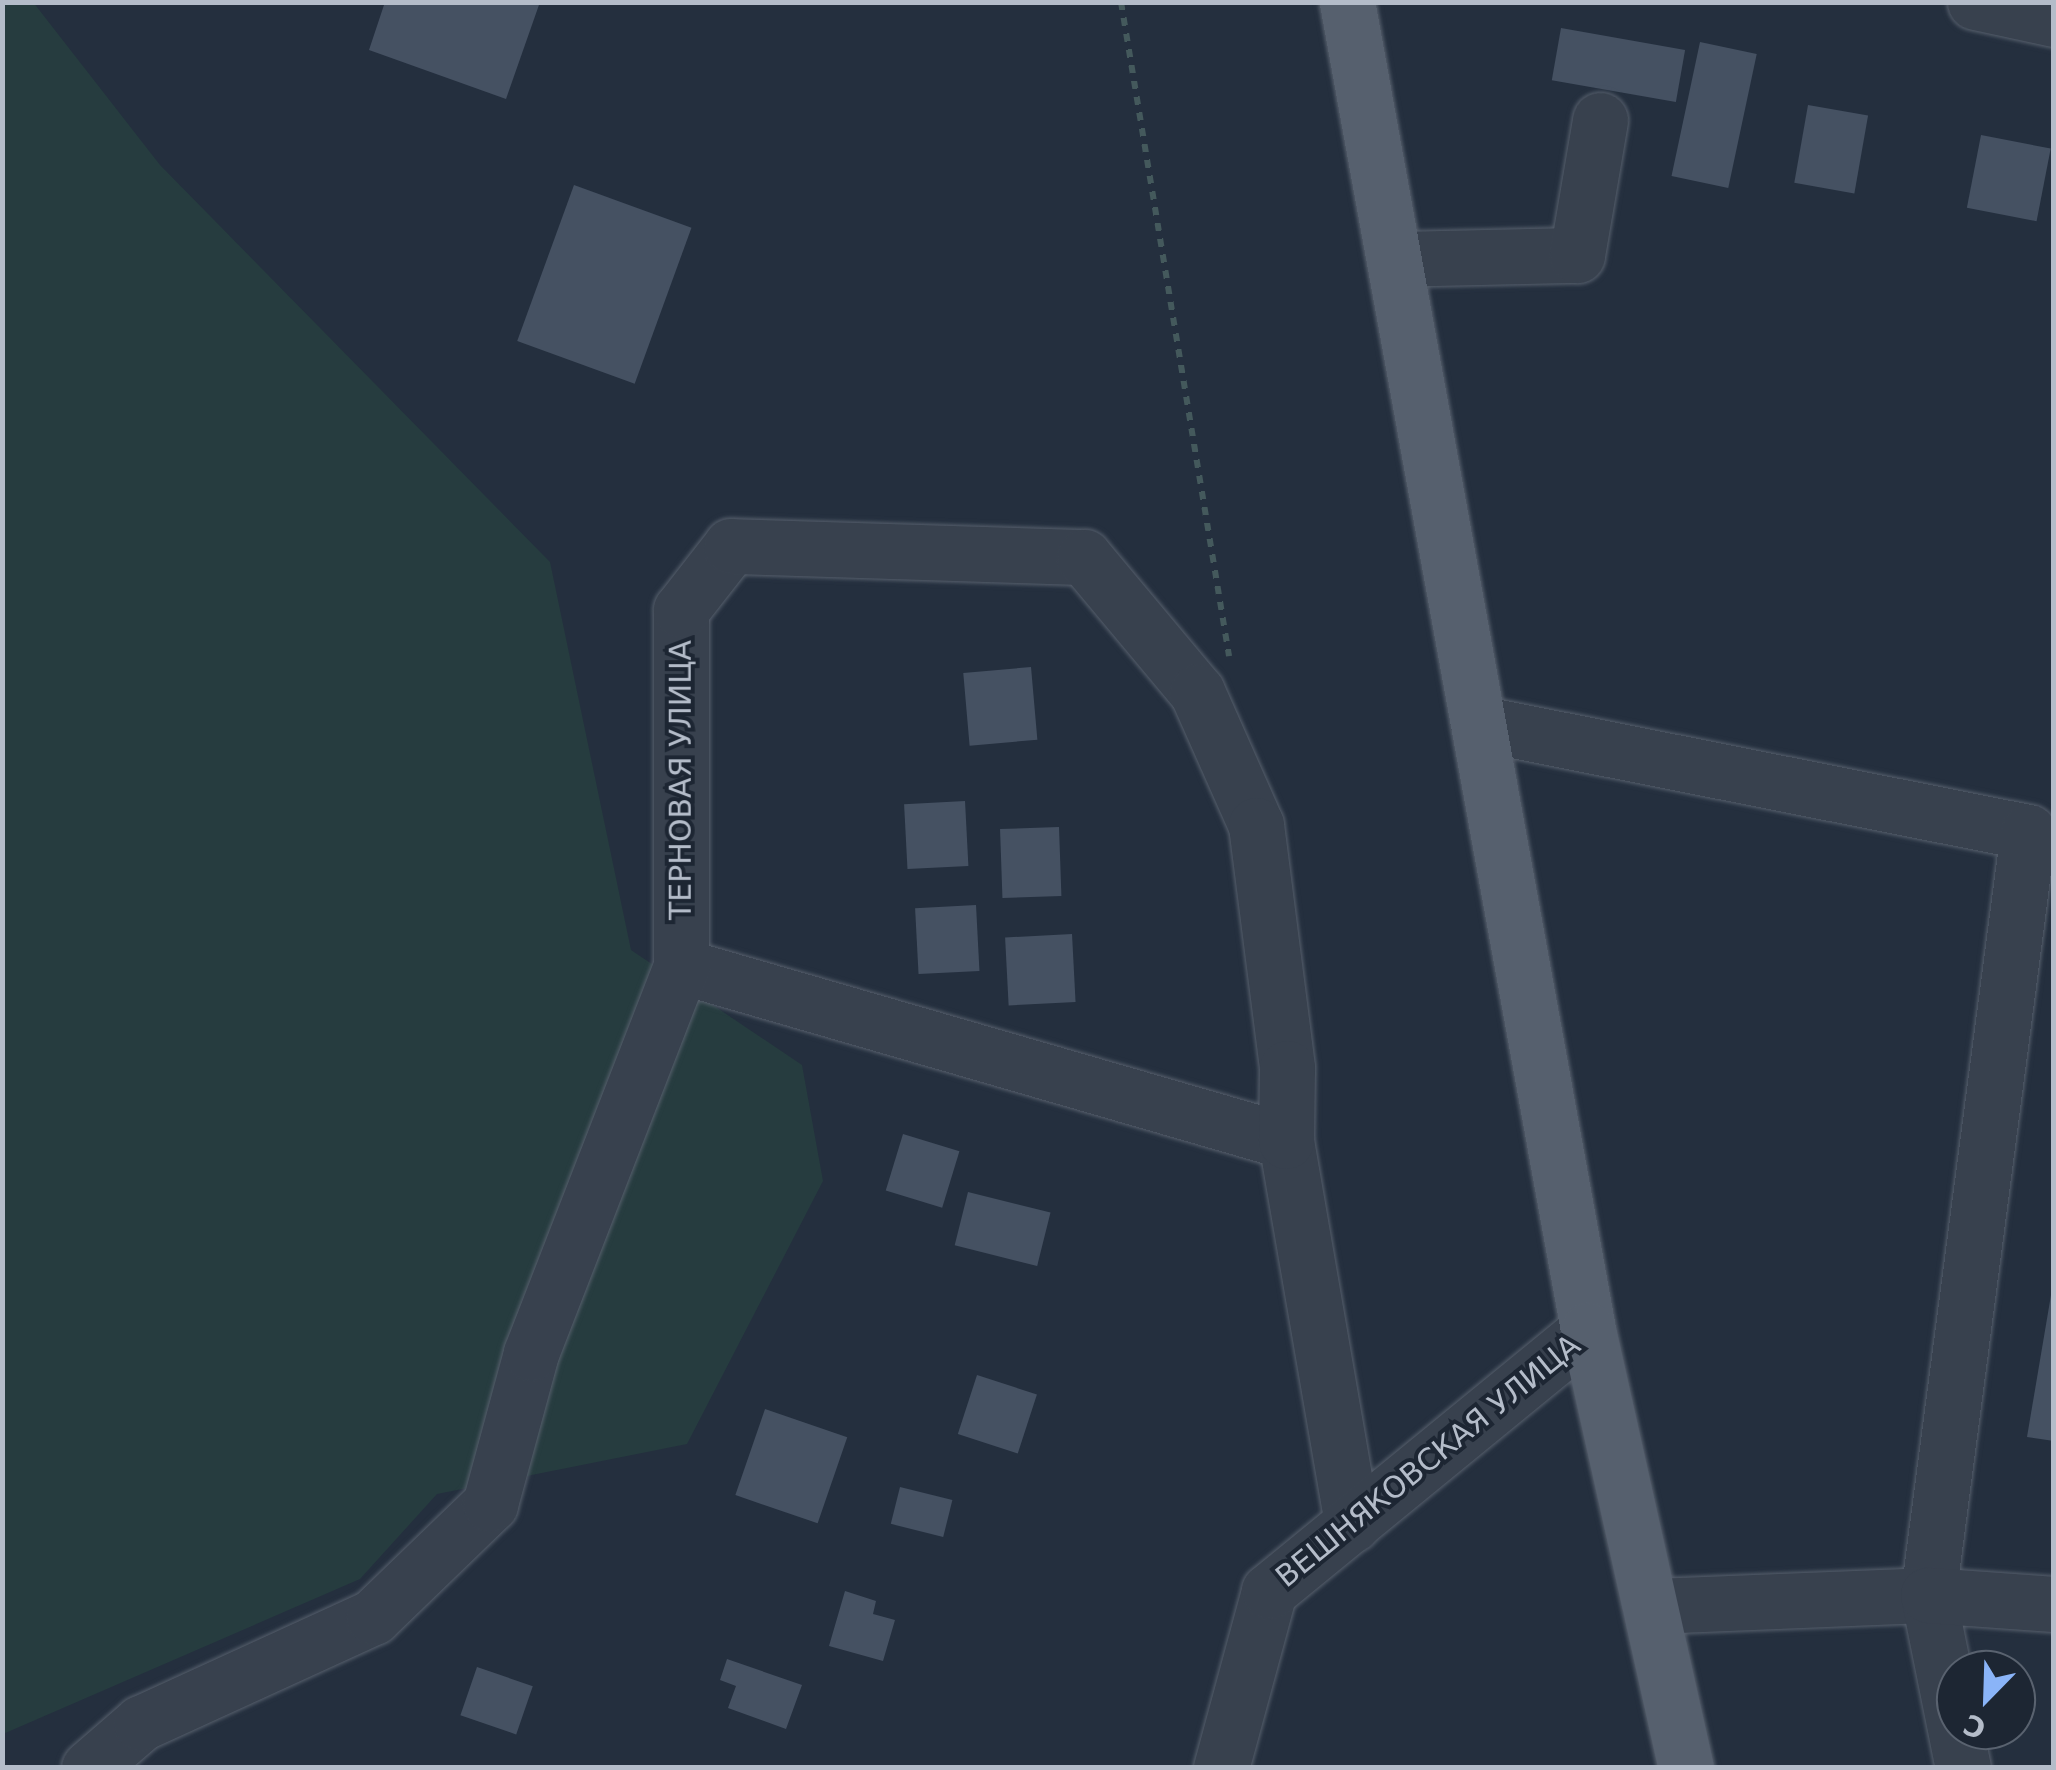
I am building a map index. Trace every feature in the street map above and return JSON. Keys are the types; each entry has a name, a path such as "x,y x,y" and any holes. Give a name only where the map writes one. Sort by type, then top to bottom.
{"main road":[{"path":"1347,2 1588,1330 1686,1768"}],"street":[{"path":"1975,2 2054,19"},
{"path":"1394,259 1577,255 1600,120"},
{"name":"ТЕРНОВАЯ УЛИЦА","path":"89,1768 142,1723 374,1617 490,1504 531,1353 681,966 681,610 731,546 1084,557 1196,692 1256,825 1287,1068 1286,1141"},
{"path":"1478,723 2041,838 1928,1595 1963,1768"},
{"path":"681,966 1286,1141 1352,1524"},
{"name":"ВЕШНЯКОВСКАЯ УЛИЦА","path":"1221,1768 1269,1591 1588,1330"},
{"path":"1650,1606 1928,1595 2054,1604"}],"path":[{"path":"1122,2 1231,668"}],"green space":[{"path":"33,2 160,165 550,562 631,950 802,1065 823,1181 687,1444 437,1494 360,1579 3,1734 2,3"}],"building":[{"path":"385,2 540,2 506,99 369,50"},
{"path":"1561,28 1685,50 1676,102 1552,80"},
{"path":"1700,42 1757,54 1728,188 1672,176"},
{"path":"1808,105 1868,116 1854,193 1794,183"},
{"path":"1981,135 2051,149 2037,221 1967,208"},
{"path":"574,185 691,228 635,384 517,341"},
{"path":"1031,667 1037,740 970,746 963,673"},
{"path":"965,801 968,866 907,869 904,804"},
{"path":"1059,827 1061,896 1002,898 1000,829"},
{"path":"976,905 979,971 919,974 915,908"},
{"path":"1072,934 1076,1002 1009,1005 1005,938"},
{"path":"903,1134 959,1151 942,1208 886,1190"},
{"path":"968,1192 1050,1213 1037,1266 955,1245"},
{"path":"2051,1295 2054,1296 2054,1441 2027,1437"},
{"path":"977,1375 1037,1394 1018,1453 958,1434"},
{"path":"765,1409 847,1437 818,1523 735,1495"},
{"path":"900,1487 952,1500 943,1537 891,1524"},
{"path":"845,1591 876,1601 873,1614 895,1620 883,1661 829,1646"},
{"path":"727,1659 802,1685 786,1729 728,1708 736,1686 720,1680"},
{"path":"477,1667 533,1686 516,1734 460,1715"}]}
